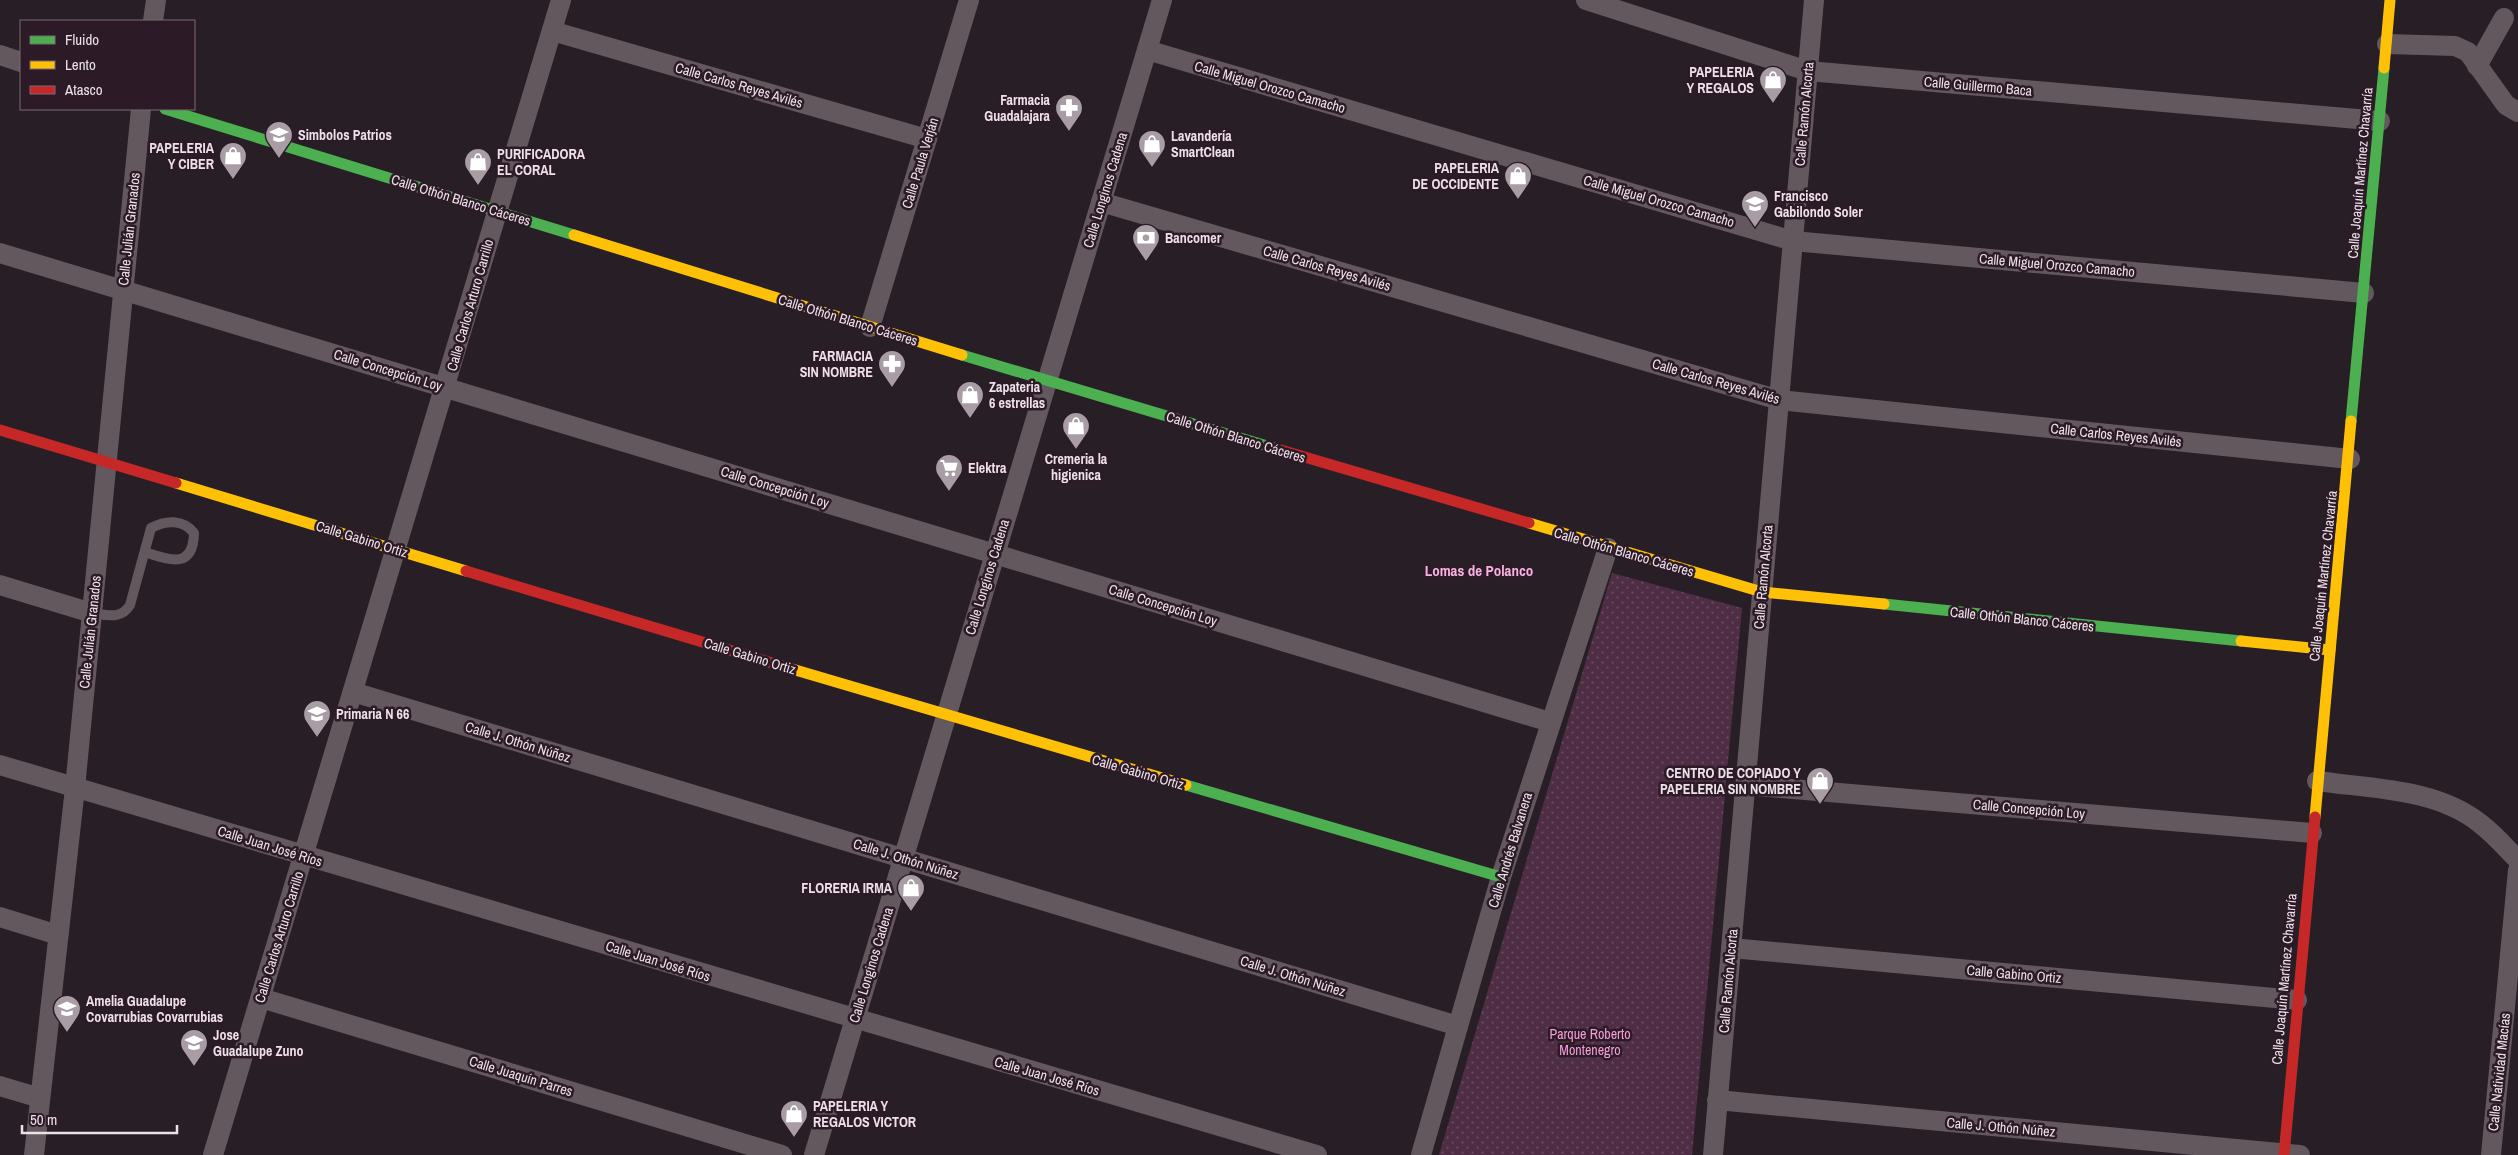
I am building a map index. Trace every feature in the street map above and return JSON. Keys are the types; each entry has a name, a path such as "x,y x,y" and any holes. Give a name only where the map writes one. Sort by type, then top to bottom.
{"street":[{"path":"153,20 156,0"},
{"name":"Calle Carlos Arturo Carrillo","path":"217,1154 260,998 446,388 561,0"},
{"name":"Calle Paula Verján","path":"870,327 969,0"},
{"name":"Calle Longinos Cadena","path":"814,1155 993,554 1162,0"},
{"name":"Calle Guillermo Baca","path":"1586,0 1808,71 2380,121"},
{"name":"Calle Ramón Alcorta","path":"1712,1155 1814,0"},
{"name":"Calle Joaquín Martínez Chavarría","path":"2289,1155 2297,1000 2350,459 2390,0"},
{"path":"2477,66 2504,18"},
{"name":"Calle Carlos Reyes Avilés","path":"552,31 927,139"},
{"path":"2386,44 2455,46 2468,52 2506,105 2518,112"},
{"name":"Calle Miguel Orozco Camacho","path":"1147,50 1793,241 2364,292"},
{"path":"0,55 20,62"},
{"name":"Calle Julián Granados","path":"34,1155 75,788 141,110"},
{"name":"Calle Othón Blanco Cáceres","path":"168,110 1047,381 1762,592 2330,650"},
{"name":"Calle Carlos Reyes Avilés","path":"1101,202 1779,400 2350,459"},
{"name":"Calle Concepción Loy","path":"0,253 1550,722"},
{"name":"Calle Gabino Ortiz","path":"0,430 946,715 1501,877"},
{"name":"Calle Andrés Balvanera","path":"1421,1155 1501,877 1608,548"},
{"path":"0,585 92,613"},
{"name":"Calle J. Othón Núñez","path":"353,692 1458,1026"},
{"name":"Calle Juan José Ríos","path":"0,765 854,1020 1317,1155"},
{"path":"2317,781 2419,795 2453,806 2482,824 2518,860"},
{"name":"Calle Concepción Loy","path":"1745,785 2312,834"},
{"name":"Calle Natividad Macías","path":"2490,1155 2518,870"},
{"path":"0,917 58,935"},
{"name":"Calle Gabino Ortiz","path":"1731,948 2297,1000"},
{"name":"Calle Juaquín Parres","path":"260,998 782,1155"},
{"path":"0,1086 40,1098"},
{"name":"Calle J. Othón Núñez","path":"1717,1100 2289,1155"}],"lane":[{"path":"92,613 117,616 126,613 130,606 144,552 151,528 160,523 175,522 188,525 194,532 191,550 184,558 173,561 144,552"}],"green space":[{"name":"Parque Roberto Montenegro","path":"1612,573 1742,608 1692,1155 1439,1155"}],"traffic: fast":[{"path":"2351,421 2384,68"},
{"path":"168,110 574,235"},
{"path":"962,355 1274,448"},
{"path":"1884,604 2241,641"},
{"path":"1186,785 1501,877"}],"traffic: slow":[{"path":"2384,68 2390,0"},
{"path":"574,235 962,355"},
{"path":"2315,817 2351,421"},
{"path":"176,483 466,571"},
{"path":"1529,523 1762,592 1884,604"},
{"path":"2241,641 2330,650"},
{"path":"792,669 1186,785"}],"traffic: jam":[{"path":"0,430 176,483"},
{"path":"1274,448 1529,523"},
{"path":"466,571 792,669"},
{"path":"2284,1155 2315,817"}],"place":[{"name":"PAPELERIA Y REGALOS","path":"1773,104"},
{"name":"Farmacia Guadalajara","path":"1069,132"},
{"name":"Simbolos Patrios","path":"279,159"},
{"name":"Lavandería SmartClean","path":"1152,168"},
{"name":"PAPELERIA Y CIBER","path":"233,180"},
{"name":"PURIFICADORA EL CORAL","path":"478,186"},
{"name":"PAPELERIA DE OCCIDENTE","path":"1518,200"},
{"name":"Francisco Gabilondo Soler","path":"1755,228"},
{"name":"Bancomer","path":"1146,262"},
{"name":"FARMACIA SIN NOMBRE","path":"892,388"},
{"name":"Zapateria 6 estrellas","path":"970,419"},
{"name":"Cremeria la higienica","path":"1076,450"},
{"name":"Elektra","path":"949,492"},
{"name":"Primaria N 66","path":"317,738"},
{"name":"CENTRO DE COPIADO Y PAPELERIA SIN NOMBRE","path":"1820,805"},
{"name":"FLORERIA IRMA","path":"911,912"},
{"name":"Amelia Guadalupe Covarrubias Covarrubias","path":"67,1033"},
{"name":"Jose Guadalupe Zuno","path":"194,1067"},
{"name":"PAPELERIA Y REGALOS VICTOR","path":"794,1138"}],"district":[{"name":"Lomas de Polanco","path":"1479,570"}]}
